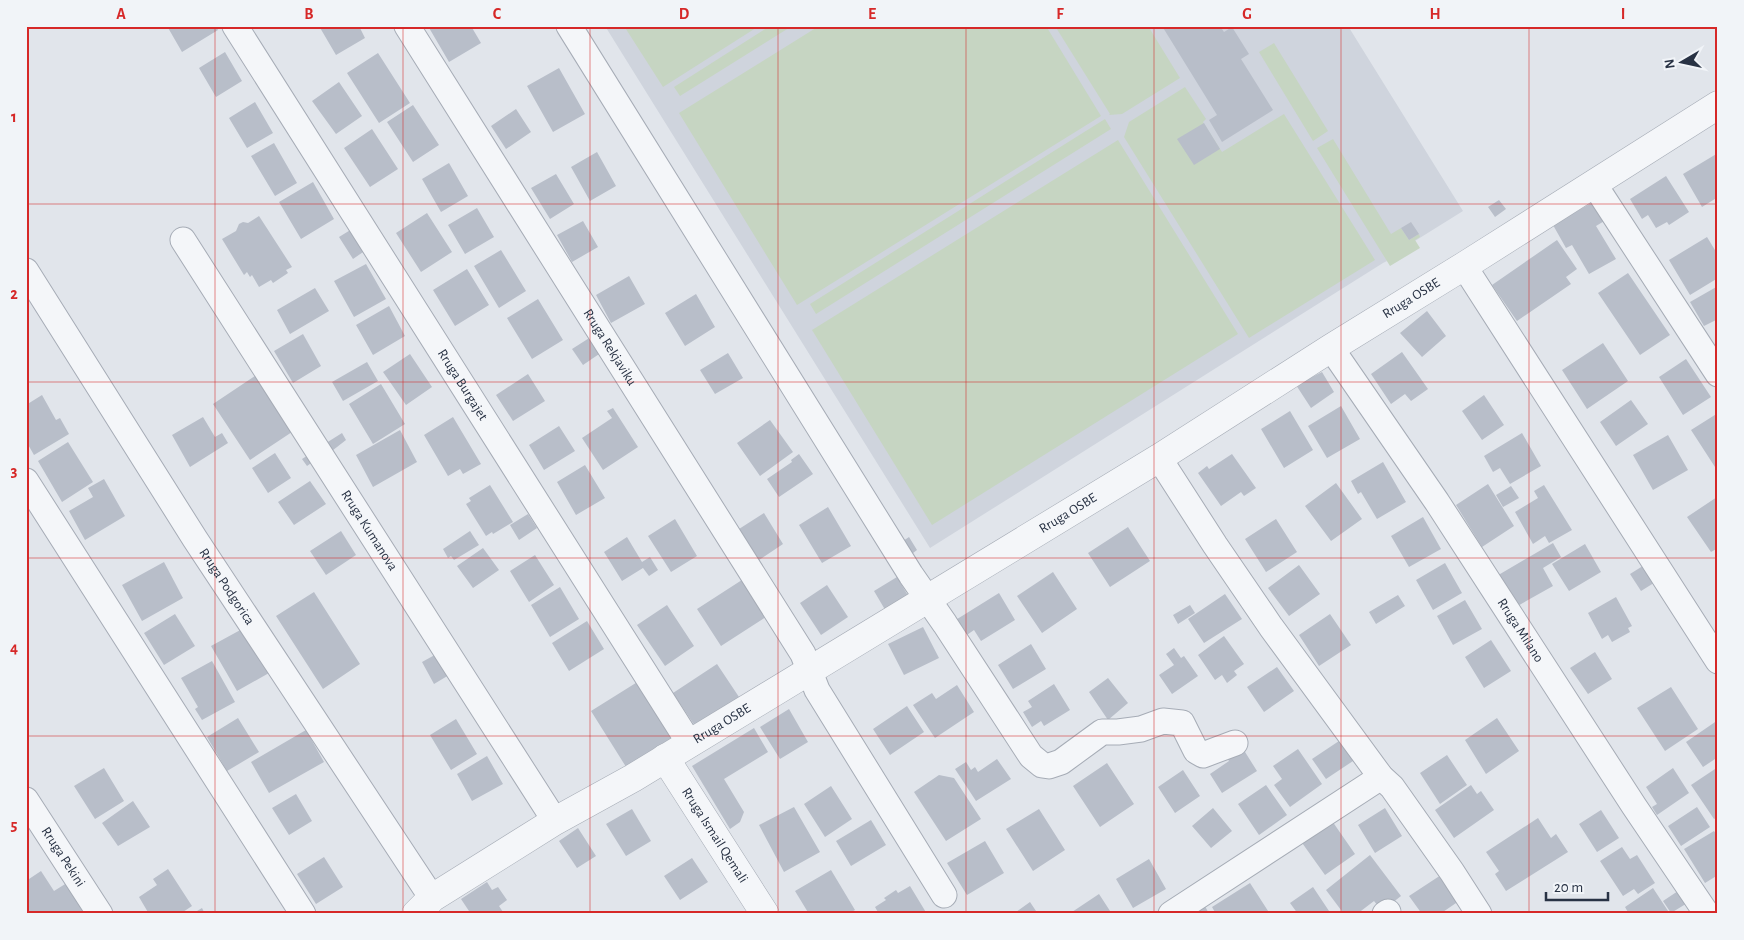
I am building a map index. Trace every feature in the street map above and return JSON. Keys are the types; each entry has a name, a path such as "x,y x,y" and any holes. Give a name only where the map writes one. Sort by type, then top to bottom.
{"street":[{"name":"Rruga Burgajet","path":"235,26 690,744"},
{"name":"Rruga Rekjaviku","path":"407,26 803,654 817,690 944,894"},
{"path":"569,26 911,575 1031,756 1042,766 1050,766 1061,762 1102,732 1141,729 1163,721 1182,723 1196,751 1203,755 1235,743"},
{"name":"Rruga OSBE","path":"424,906 555,821 690,744 1159,458 1718,105"},
{"path":"1594,184 1718,374"},
{"name":"Rruga Kumanova","path":"183,240 555,821"},
{"path":"1464,266 1718,662"},
{"name":"Rruga Podgorica","path":"26,271 424,906"},
{"name":"Rruga Milano","path":"1331,348 1437,502 1634,806 1707,914"},
{"path":"1159,458 1271,627 1382,777 1392,787 1447,864 1479,914"},
{"path":"26,481 303,914"},
{"name":"Rruga Ismail Qemali","path":"665,758 765,914"},
{"path":"1171,914 1382,777"},
{"name":"Rruga Pekini","path":"26,800 100,914"}],"shaded area":[{"path":"605,26 1348,26 1463,211 1386,259 1387,261 930,548"}],"green space":[{"path":"624,26 759,26 663,87"},
{"path":"770,26 792,26 680,96 674,87"},
{"path":"819,26 1046,26 1101,116 797,305 679,113"},
{"path":"1055,26 1148,26 1180,78 1122,114 1109,115"},
{"path":"1274,43 1328,131 1313,141 1259,52"},
{"path":"1185,87 1206,119 1203,122 1222,152 1284,114 1375,260 1249,338 1124,137 1129,122"},
{"path":"1105,119 1111,129 816,314 810,304"},
{"path":"1333,139 1391,234 1401,228 1409,240 1419,234 1420,237 1415,240 1420,248 1390,266 1317,148"},
{"path":"1118,140 1238,334 932,525 812,330"}],"building":[{"path":"167,26 216,26 218,30 182,52"},
{"path":"319,26 359,26 365,38 336,55"},
{"path":"428,26 471,26 481,43 449,62"},
{"path":"1162,26 1220,26 1224,32 1232,27 1249,54 1241,59 1273,110 1222,142 1209,120 1217,115"},
{"path":"225,52 242,81 216,97 199,68"},
{"path":"378,53 410,103 379,123 347,73"},
{"path":"559,68 585,114 553,132 527,86"},
{"path":"339,82 362,116 336,134 312,101"},
{"path":"255,102 273,133 247,148 229,118"},
{"path":"413,105 439,145 413,162 387,122"},
{"path":"516,109 531,132 506,149 491,126"},
{"path":"1204,123 1220,149 1194,165 1177,139"},
{"path":"372,129 398,169 370,187 344,148"},
{"path":"274,143 297,183 275,196 251,156"},
{"path":"597,152 616,186 590,201 571,167"},
{"path":"1718,153 1718,197 1702,207 1683,174"},
{"path":"449,163 468,196 441,212 422,179"},
{"path":"556,174 574,204 550,219 531,188"},
{"path":"1666,176 1689,212 1669,225 1667,222 1656,228 1648,215 1642,219 1630,199"},
{"path":"313,182 334,219 301,239 279,202"},
{"path":"1600,198 1611,217 1596,226 1616,259 1589,274 1572,245 1566,248 1553,225"},
{"path":"1499,200 1506,209 1495,217 1488,207"},
{"path":"477,208 494,237 465,254 448,225"},
{"path":"427,213 452,252 421,272 396,233"},
{"path":"259,216 292,267 286,270 288,273 273,283 271,280 259,287 252,275 250,277 247,272 244,275 222,239 236,231 239,224 243,222 248,223"},
{"path":"583,221 598,247 572,262 557,235"},
{"path":"1411,222 1419,234 1409,240 1401,228"},
{"path":"352,229 366,250 353,259 339,237"},
{"path":"1707,237 1718,255 1718,278 1690,295 1669,260"},
{"path":"1557,240 1577,269 1566,277 1571,284 1517,321 1492,285"},
{"path":"501,250 526,291 499,308 474,266"},
{"path":"366,264 386,299 354,317 334,281"},
{"path":"467,269 489,305 455,326 433,290"},
{"path":"1628,273 1670,335 1640,355 1598,293"},
{"path":"629,276 645,304 611,323 596,295"},
{"path":"1718,286 1718,319 1704,326 1690,302"},
{"path":"315,288 329,311 290,334 277,310"},
{"path":"696,294 715,327 685,346 665,313"},
{"path":"538,299 563,340 532,359 507,318"},
{"path":"389,306 405,336 373,355 356,325"},
{"path":"1427,311 1446,336 1422,357 1400,333"},
{"path":"303,334 321,366 293,383 274,351"},
{"path":"594,335 605,350 583,365 572,349"},
{"path":"1603,343 1628,381 1587,409 1562,370"},
{"path":"1402,352 1428,389 1411,401 1405,394 1391,404 1371,374"},
{"path":"728,353 743,378 715,394 700,370"},
{"path":"410,354 432,387 406,405 383,372"},
{"path":"1686,359 1711,397 1683,415 1659,377"},
{"path":"367,362 378,381 343,401 332,382"},
{"path":"261,372 298,428 250,460 213,404"},
{"path":"1322,372 1334,392 1311,408 1296,385"},
{"path":"528,374 545,401 513,421 496,395"},
{"path":"381,384 405,424 373,444 349,404"},
{"path":"42,395 56,420 60,418 69,434 34,455 26,441 26,405"},
{"path":"1484,395 1504,425 1482,440 1462,411"},
{"path":"1631,400 1648,424 1616,446 1600,422"},
{"path":"1341,406 1360,439 1327,458 1308,426"},
{"path":"613,408 638,447 603,470 582,438 612,418 607,411"},
{"path":"1290,411 1313,450 1284,468 1261,429"},
{"path":"1718,413 1718,465 1715,467 1691,430"},
{"path":"203,417 215,437 222,433 228,443 190,467 172,435"},
{"path":"453,417 481,464 463,474 460,469 448,476 424,435"},
{"path":"770,420 793,452 760,476 737,443"},
{"path":"559,426 575,451 544,470 529,445"},
{"path":"400,430 417,462 373,487 356,455"},
{"path":"342,433 346,440 328,454 323,445"},
{"path":"1522,433 1541,466 1510,484 1500,468 1493,472 1484,456"},
{"path":"1668,435 1688,470 1653,490 1633,455"},
{"path":"68,442 93,482 62,502 38,461"},
{"path":"313,452 317,459 307,466 302,459"},
{"path":"275,453 291,478 268,493 252,468"},
{"path":"799,454 813,474 779,497 767,479 792,462 791,460"},
{"path":"1232,454 1256,488 1244,496 1241,492 1221,506 1198,473 1207,466 1209,469"},
{"path":"1383,462 1406,502 1377,519 1361,492 1358,494 1351,481"},
{"path":"585,465 605,498 576,515 557,482"},
{"path":"104,479 125,516 85,540 69,511 93,497 88,488"},
{"path":"310,481 326,504 294,525 278,502"},
{"path":"1336,483 1362,519 1331,541 1305,506"},
{"path":"1488,484 1514,526 1482,547 1456,505"},
{"path":"490,485 513,522 486,536 466,504 471,501 469,498"},
{"path":"1544,485 1572,530 1549,543 1545,536 1533,544 1515,512 1538,498 1534,491"},
{"path":"1511,486 1519,498 1503,507 1496,495"},
{"path":"1717,497 1718,548 1711,552 1687,517"},
{"path":"828,507 851,546 822,563 799,525"},
{"path":"764,513 783,544 759,560 739,529"},
{"path":"528,514 537,528 519,540 510,525"},
{"path":"1423,517 1441,549 1409,567 1391,536"},
{"path":"675,519 697,556 671,572 648,536"},
{"path":"1276,519 1297,552 1266,572 1245,539"},
{"path":"1128,527 1150,561 1110,587 1088,553"},
{"path":"341,531 356,555 326,575 310,551"},
{"path":"470,531 479,545 454,560 451,556 448,558 443,549"},
{"path":"627,537 642,562 650,557 658,570 649,576 643,568 622,581 604,552"},
{"path":"909,537 917,550 909,556 900,543"},
{"path":"1553,543 1561,557 1543,568 1553,586 1514,608 1495,577"},
{"path":"1585,544 1601,572 1569,591 1552,564"},
{"path":"483,548 499,570 473,588 457,566"},
{"path":"535,555 554,585 529,602 510,571"},
{"path":"164,562 183,598 142,621 122,585"},
{"path":"1445,563 1462,593 1433,610 1416,580"},
{"path":"1646,564 1657,581 1641,591 1630,574"},
{"path":"1299,565 1320,594 1289,616 1268,588"},
{"path":"1053,572 1077,609 1042,633 1017,596"},
{"path":"897,577 910,599 887,613 874,591"},
{"path":"745,578 769,615 721,646 697,609"},
{"path":"827,585 848,617 821,635 800,603"},
{"path":"560,587 579,619 550,637 531,605"},
{"path":"314,592 360,664 323,689 276,616"},
{"path":"999,593 1015,620 981,641 974,630 964,637 954,621"},
{"path":"1225,594 1242,619 1204,643 1188,619"},
{"path":"1398,595 1405,606 1376,624 1369,612"},
{"path":"1616,597 1632,626 1628,628 1630,632 1612,642 1608,635 1602,639 1588,613"},
{"path":"1465,600 1482,629 1453,645 1437,616"},
{"path":"667,605 694,646 665,666 637,625"},
{"path":"1190,605 1195,613 1178,624 1173,615"},
{"path":"175,614 195,646 164,665 144,633"},
{"path":"1330,614 1351,645 1319,666 1299,635"},
{"path":"587,621 604,649 569,671 552,643"},
{"path":"923,627 939,658 904,675 888,644"},
{"path":"244,628 269,673 237,691 211,646"},
{"path":"1224,636 1244,664 1234,671 1237,675 1227,683 1222,675 1215,680 1198,655"},
{"path":"1491,640 1511,671 1484,688 1465,657"},
{"path":"1031,644 1046,669 1013,689 998,665"},
{"path":"1174,648 1181,658 1184,656 1198,676 1172,694 1159,675 1174,665 1166,654"},
{"path":"442,651 454,672 434,684 422,662"},
{"path":"1595,652 1612,679 1588,694 1570,668"},
{"path":"212,661 235,702 202,720 195,709 198,707 181,678"},
{"path":"717,664 739,697 695,726 673,693"},
{"path":"1277,667 1294,691 1264,712 1247,687"},
{"path":"1108,678 1128,703 1108,720 1089,692"},
{"path":"639,681 681,747 633,778 591,711"},
{"path":"1054,684 1070,710 1044,726 1041,721 1032,727 1023,712 1032,707 1028,701"},
{"path":"957,685 974,712 935,738 913,705 932,693 936,699"},
{"path":"1671,687 1698,729 1665,751 1637,708"},
{"path":"907,706 924,732 890,755 873,729"},
{"path":"789,709 808,742 780,759 760,727"},
{"path":"238,718 259,752 227,771 207,737"},
{"path":"1497,718 1519,751 1486,774 1465,740"},
{"path":"456,719 477,754 451,770 430,735"},
{"path":"1718,720 1718,757 1703,767 1686,742"},
{"path":"754,728 768,752 724,779 744,812 740,822 730,829 692,766"},
{"path":"306,730 324,762 269,793 251,762"},
{"path":"1342,739 1356,759 1326,779 1312,759"},
{"path":"1240,744 1257,771 1222,793 1210,774 1229,761 1224,754"},
{"path":"1298,749 1322,784 1290,807 1274,785 1282,779 1273,766"},
{"path":"1447,755 1467,785 1440,804 1420,773"},
{"path":"487,756 503,784 472,801 457,774"},
{"path":"997,759 1011,779 976,801 955,769 966,762 971,770 975,767 978,772"},
{"path":"1107,763 1134,804 1100,827 1073,786"},
{"path":"1718,767 1718,817 1714,819 1691,785"},
{"path":"104,768 124,801 95,819 74,786"},
{"path":"1673,768 1689,793 1657,815 1652,807 1657,804 1646,787"},
{"path":"1183,770 1200,796 1175,813 1158,787"},
{"path":"939,775 954,778 981,819 946,841 914,792"},
{"path":"1266,785 1287,815 1259,835 1238,804"},
{"path":"1471,785 1477,794 1481,791 1494,810 1454,838 1435,810"},
{"path":"831,786 852,819 825,837 804,804"},
{"path":"296,794 312,821 289,835 272,808"},
{"path":"133,801 150,827 118,846 102,823"},
{"path":"794,807 820,852 784,872 759,825"},
{"path":"1697,807 1710,827 1681,846 1668,826"},
{"path":"1213,808 1232,831 1211,848 1192,826"},
{"path":"1385,808 1402,836 1375,853 1358,825"},
{"path":"632,809 651,841 626,856 606,824"},
{"path":"1039,809 1065,850 1033,871 1006,829"},
{"path":"1601,810 1619,838 1597,852 1579,824"},
{"path":"1330,818 1355,854 1325,875 1300,840"},
{"path":"1538,818 1551,838 1556,834 1568,852 1506,891 1495,874 1499,871 1486,852"},
{"path":"871,820 886,845 851,866 836,841"},
{"path":"578,828 596,856 577,868 559,841"},
{"path":"1714,831 1718,837 1718,875 1705,883 1684,849"},
{"path":"985,841 1004,873 967,895 947,863"},
{"path":"1622,847 1630,859 1637,855 1655,883 1638,894 1634,889 1623,896 1600,861"},
{"path":"1370,855 1401,896 1382,911 1374,901 1357,914 1344,914 1326,890"},
{"path":"324,857 343,887 316,904 297,874"},
{"path":"692,858 708,882 680,900 664,876"},
{"path":"1149,859 1166,889 1133,908 1116,879"},
{"path":"168,869 192,906 180,914 149,914 139,897 157,885 153,879"},
{"path":"831,870 855,910 848,914 809,914 795,891"},
{"path":"41,871 54,891 70,881 97,914 30,914 26,908 26,881"},
{"path":"1441,875 1459,901 1440,914 1422,914 1409,896"},
{"path":"487,882 492,890 498,887 507,900 499,906 503,912 501,914 471,914 461,899"},
{"path":"1250,883 1270,914 1216,914 1212,907"},
{"path":"910,886 927,914 879,914 875,907 886,900 884,898 896,890 898,893"},
{"path":"1313,887 1331,914 1298,914 1290,903"},
{"path":"1653,888 1670,914 1629,914 1625,907"},
{"path":"1681,889 1689,902 1671,913 1663,901"},
{"path":"1099,894 1112,914 1069,914"},
{"path":"1030,902 1038,914 1013,914"},
{"path":"1205,906 1209,914 1192,914"},
{"path":"202,908 205,914 192,914"}]}
